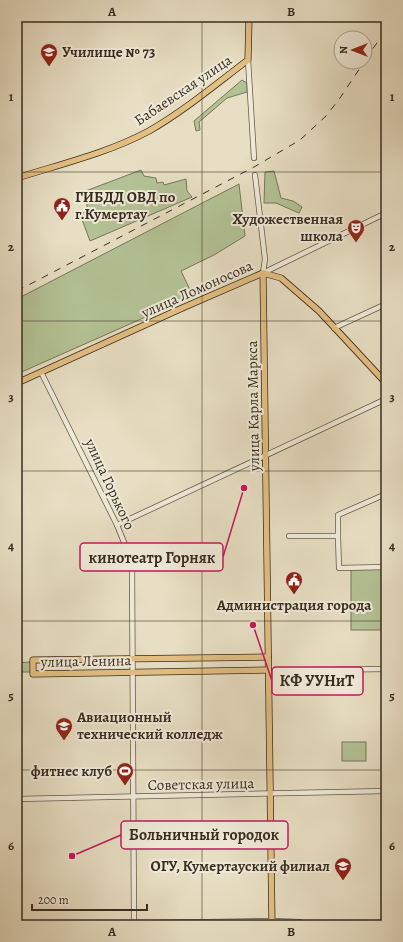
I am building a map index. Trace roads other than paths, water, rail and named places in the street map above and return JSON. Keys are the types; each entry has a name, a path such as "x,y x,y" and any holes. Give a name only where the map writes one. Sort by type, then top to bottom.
{"main road":[{"path":"248,60 249,17"},
{"name":"Бабаевская улица","path":"17,178 108,149 150,130 248,60"},
{"path":"263,273 282,278 319,311 386,383"},
{"name":"улица Ломоносова","path":"17,383 263,273"},
{"name":"улица Карла Маркса","path":"263,273 272,923"},
{"name":"улица Ленина","path":"268,657 132,660 33,660 33,674 268,670"}],"street":[{"path":"248,60 254,158"},
{"name":"улица Карла Маркса","path":"255,175 264,259 263,273"},
{"name":"улица Ломоносова","path":"263,273 386,213"},
{"path":"334,328 386,304"},
{"name":"улица Горького","path":"41,372 117,526 132,562 134,924"},
{"path":"117,526 386,399"},
{"path":"386,494 338,515 339,568 386,567"},
{"path":"289,536 338,536"},
{"path":"311,670 386,669"},
{"name":"Советская улица","path":"17,799 386,791"},
{"path":"17,925 300,922 307,925"}],"railway":[{"path":"373,49 386,30"},
{"path":"17,291 254,167 300,140 326,116 359,70"}],"place":[{"name":"Училище № 73","path":"49,67"},
{"name":"ГИБДД ОВД по г.Кумертау","path":"62,221"},
{"name":"Художественная школа","path":"356,243"},
{"name":"кинотеатр Горняк","path":"244,488"},
{"name":"Администрация города","path":"294,595"},
{"name":"КФ УУНиТ","path":"253,625"},
{"name":"Авиационный технический колледж","path":"64,741"},
{"name":"фитнес клуб","path":"125,786"},
{"name":"Больничный городок","path":"72,856"},
{"name":"ОГУ, Кумертауский филиал","path":"343,881"}]}
